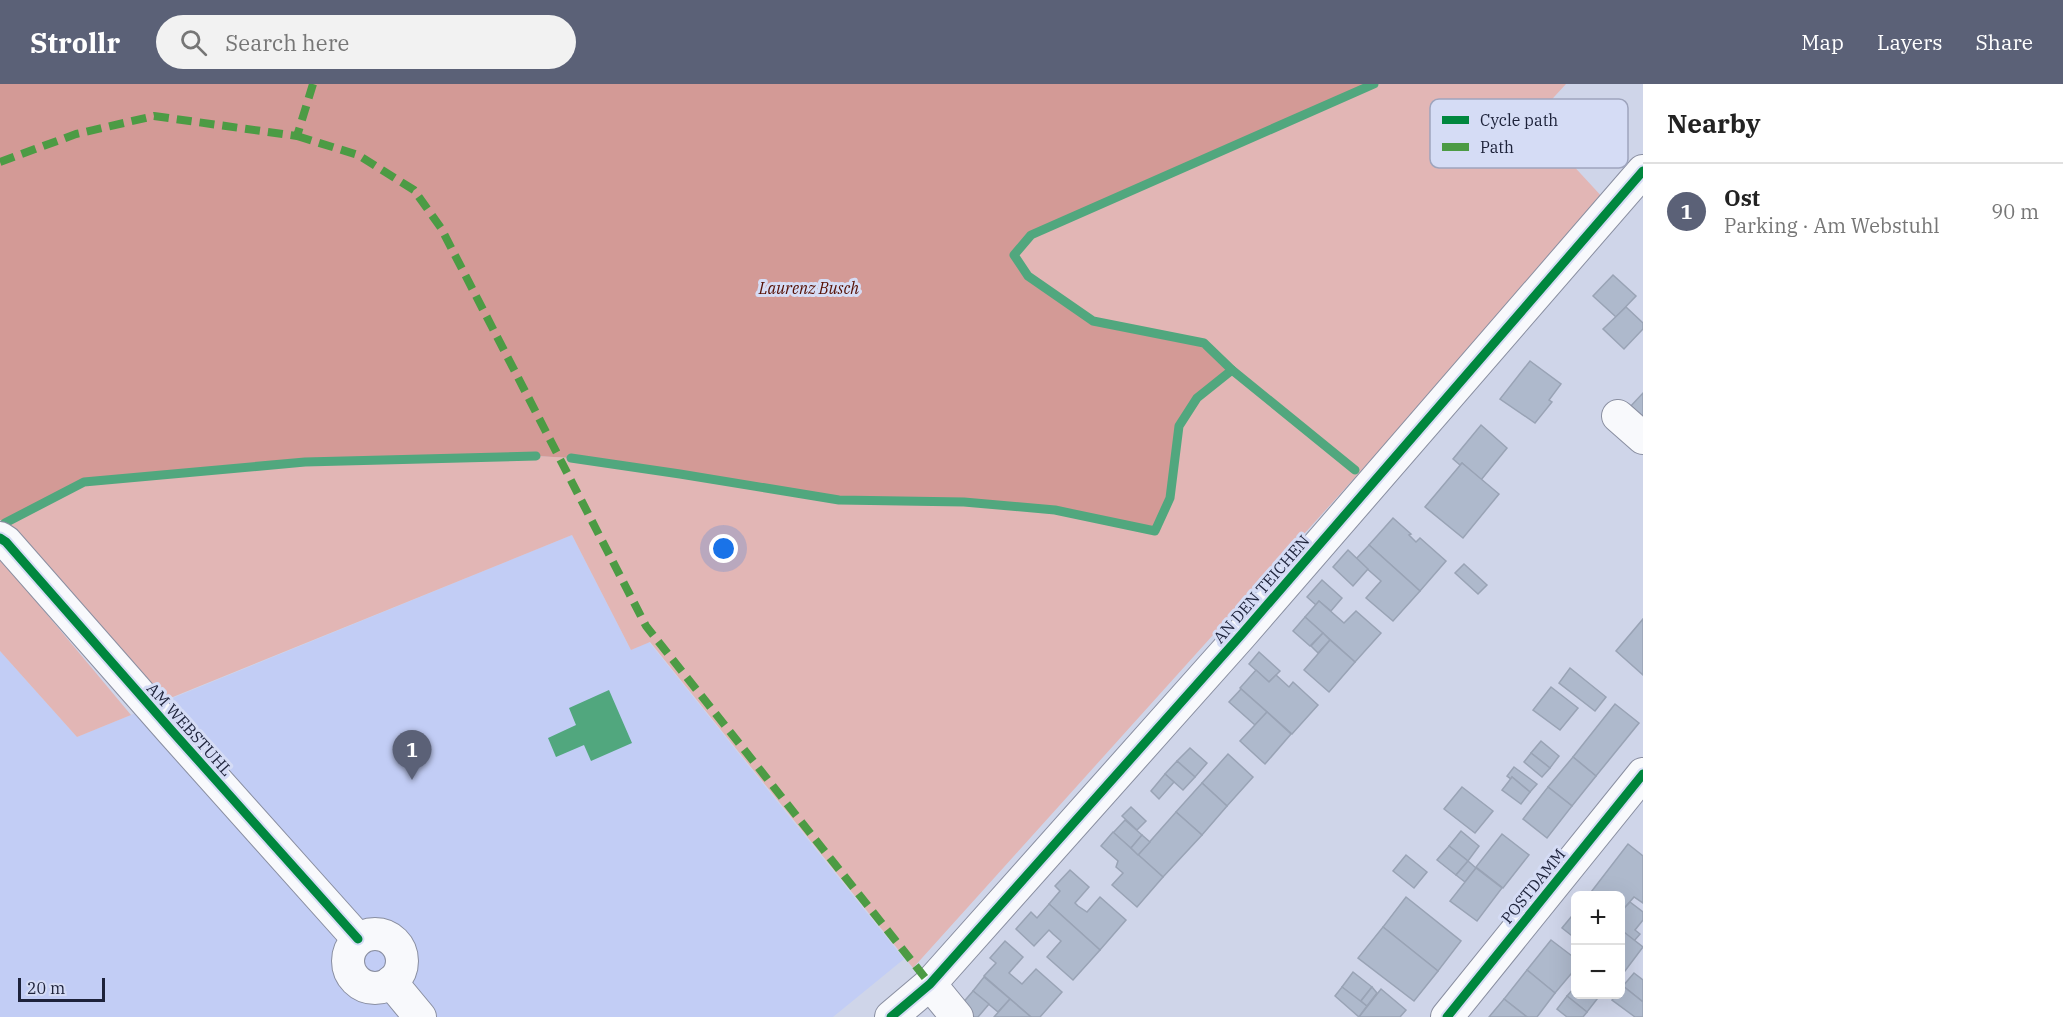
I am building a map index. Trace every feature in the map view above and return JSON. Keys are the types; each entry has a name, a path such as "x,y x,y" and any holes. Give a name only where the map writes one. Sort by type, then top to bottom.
{"street":[{"name":"AN DEN TEICHEN","path":"891,1017 930,984 1241,634 1643,171"},
{"path":"1618,416 1643,438"},
{"name":"AM WEBSTUHL","path":"0,537 358,939 369,934 381,934 392,940 399,950 402,962 399,973 391,982 420,1017"},
{"name":"POSTDAMM","path":"1447,1017 1643,774"},
{"path":"930,984 957,1017"}],"shaded area":[{"path":"1374,84 1566,84 1552,99 1430,99 1430,168 1575,168 1605,200 913,968 650,642 631,650 572,535 163,701 5,523 84,482 305,462 536,456 571,458 839,500 963,502 1055,510 1155,531 1170,497 1179,426 1197,398 1232,371 1204,343 1093,321 1028,276 1014,255 1031,235"},
{"path":"572,535 631,650 649,642 904,959 833,1017 0,1017 0,651 77,737"},
{"path":"0,558 131,715 77,737 0,651"},
{"path":"609,690 632,743 591,761 584,745 556,757 548,738 576,725 569,708"}],"green space":[{"name":"Laurenz Busch","path":"0,84 1374,84 1031,235 1014,255 1028,276 1093,321 1204,343 1232,370 1197,398 1179,426 1170,498 1155,531 1055,510 963,502 839,500 571,458 536,456 305,462 85,482 5,523 0,520"}],"building":[{"path":"1613,275 1636,296 1616,317 1593,296"},
{"path":"1626,307 1643,323 1643,329 1624,349 1603,329"},
{"path":"1530,361 1561,384 1549,400 1552,402 1535,423 1500,399"},
{"path":"1643,393 1643,421 1629,408"},
{"path":"1481,425 1507,448 1481,480 1462,463 1460,465 1453,459"},
{"path":"1462,463 1499,494 1463,538 1425,507"},
{"path":"1393,518 1411,534 1409,535 1416,542 1420,538 1446,561 1420,591 1369,545"},
{"path":"1369,545 1420,591 1393,621 1366,598 1381,581 1356,559"},
{"path":"1348,550 1368,569 1353,586 1333,567"},
{"path":"1464,564 1487,585 1478,594 1455,573"},
{"path":"1322,580 1342,598 1331,611 1319,601 1316,605 1307,597"},
{"path":"1319,601 1344,623 1356,611 1381,633 1355,662 1305,617"},
{"path":"1305,617 1323,633 1310,646 1293,631"},
{"path":"1643,619 1643,675 1616,651"},
{"path":"1323,633 1330,640 1318,653 1311,646"},
{"path":"1330,640 1355,662 1329,692 1304,670"},
{"path":"1259,652 1280,671 1269,682 1249,664"},
{"path":"1570,668 1606,697 1595,711 1559,683"},
{"path":"1256,670 1269,682 1276,675 1289,687 1293,682 1318,705 1292,734 1240,688"},
{"path":"1551,687 1578,708 1560,730 1533,710"},
{"path":"1241,689 1267,712 1255,725 1229,702"},
{"path":"1615,704 1639,723 1596,776 1573,757"},
{"path":"1267,712 1291,734 1265,764 1240,741"},
{"path":"1541,741 1559,756 1550,768 1531,753"},
{"path":"1190,748 1207,763 1195,777 1177,761"},
{"path":"1531,753 1550,768 1542,777 1524,762"},
{"path":"1228,754 1253,777 1227,806 1202,783"},
{"path":"1573,757 1596,776 1572,806 1548,787"},
{"path":"1177,761 1195,777 1183,790 1165,774"},
{"path":"1514,767 1537,784 1530,792 1512,777 1511,779 1507,776"},
{"path":"1165,774 1174,782 1159,799 1151,791"},
{"path":"1512,777 1530,792 1521,804 1502,790"},
{"path":"1202,783 1227,806 1202,835 1176,812"},
{"path":"1462,787 1493,811 1475,833 1444,809"},
{"path":"1548,787 1572,806 1547,838 1523,819"},
{"path":"1131,807 1146,821 1137,830 1122,816"},
{"path":"1176,812 1202,835 1163,877 1138,855"},
{"path":"1125,820 1142,835 1131,848 1113,833"},
{"path":"1461,831 1479,846 1468,861 1449,846"},
{"path":"1113,832 1163,877 1137,907 1112,885 1123,873 1116,867 1118,861 1101,846"},
{"path":"1502,834 1529,855 1503,888 1476,867"},
{"path":"1142,835 1150,842 1138,855 1131,848"},
{"path":"1628,844 1643,856 1643,903 1634,897 1625,907 1625,891 1592,891"},
{"path":"1449,846 1468,861 1456,875 1437,860"},
{"path":"1406,855 1427,872 1414,888 1393,871"},
{"path":"1468,861 1476,868 1465,882 1456,875"},
{"path":"1476,868 1502,888 1477,921 1450,901"},
{"path":"1070,870 1089,887 1075,903 1078,906 1087,912 1100,897 1126,920 1100,950 1049,904 1060,891 1055,886"},
{"path":"1406,897 1461,941 1438,971 1383,927"},
{"path":"1630,902 1643,912 1643,920 1635,930 1640,934 1634,941 1625,933 1625,908"},
{"path":"1049,904 1100,950 1073,980 1047,957 1061,941 1049,930 1034,946 1016,929 1031,912 1037,918"},
{"path":"1571,917 1571,935 1562,928"},
{"path":"1383,927 1438,971 1414,1001 1358,958"},
{"path":"1625,933 1643,947 1625,971"},
{"path":"1551,940 1571,955 1571,974 1555,993 1527,970"},
{"path":"1005,941 1023,957 1009,973 1022,984 1036,969 1062,992 1040,1017 1031,1017 984,976 996,963 990,958"},
{"path":"1527,970 1555,993 1537,1017 1527,1017 1504,999"},
{"path":"1353,972 1372,987 1360,1002 1342,987"},
{"path":"1634,973 1643,980 1643,1002 1625,988 1625,984"},
{"path":"984,977 1010,999 998,1012 973,991"},
{"path":"1342,987 1367,1006 1359,1017 1335,996"},
{"path":"1372,987 1377,993 1367,1006 1361,1001"},
{"path":"1625,988 1643,1002 1643,1017 1635,1017 1612,1000 1625,999"},
{"path":"1381,989 1406,1010 1400,1017 1359,1017"},
{"path":"973,991 989,1004 978,1017 973,1017 961,1005"},
{"path":"1571,992 1571,999 1597,999 1587,1012 1567,996"},
{"path":"1567,996 1587,1012 1583,1017 1567,1017 1557,1009"},
{"path":"1010,999 1031,1017 994,1017"},
{"path":"1504,999 1527,1017 1489,1017"}],"waterway":[{"path":"1355,470 1232,370 1204,343 1093,321 1028,276 1014,255 1031,235 1374,84"},
{"path":"571,458 839,500 964,502 1055,510 1155,531 1170,498 1179,426 1197,398 1232,370"},
{"path":"5,523 84,482 305,462 536,456"}],"marked path":[{"path":"0,162 76,134 154,116 297,136 313,84"},
{"path":"297,136 358,155 414,190 441,228 646,626 930,984"}],"cycle path":[{"path":"891,1017 930,984 1241,635 1643,171"},
{"path":"0,538 6,542 358,939"},
{"path":"1447,1017 1643,774"}],"place":[{"name":"Ost","path":"412,780"}]}
